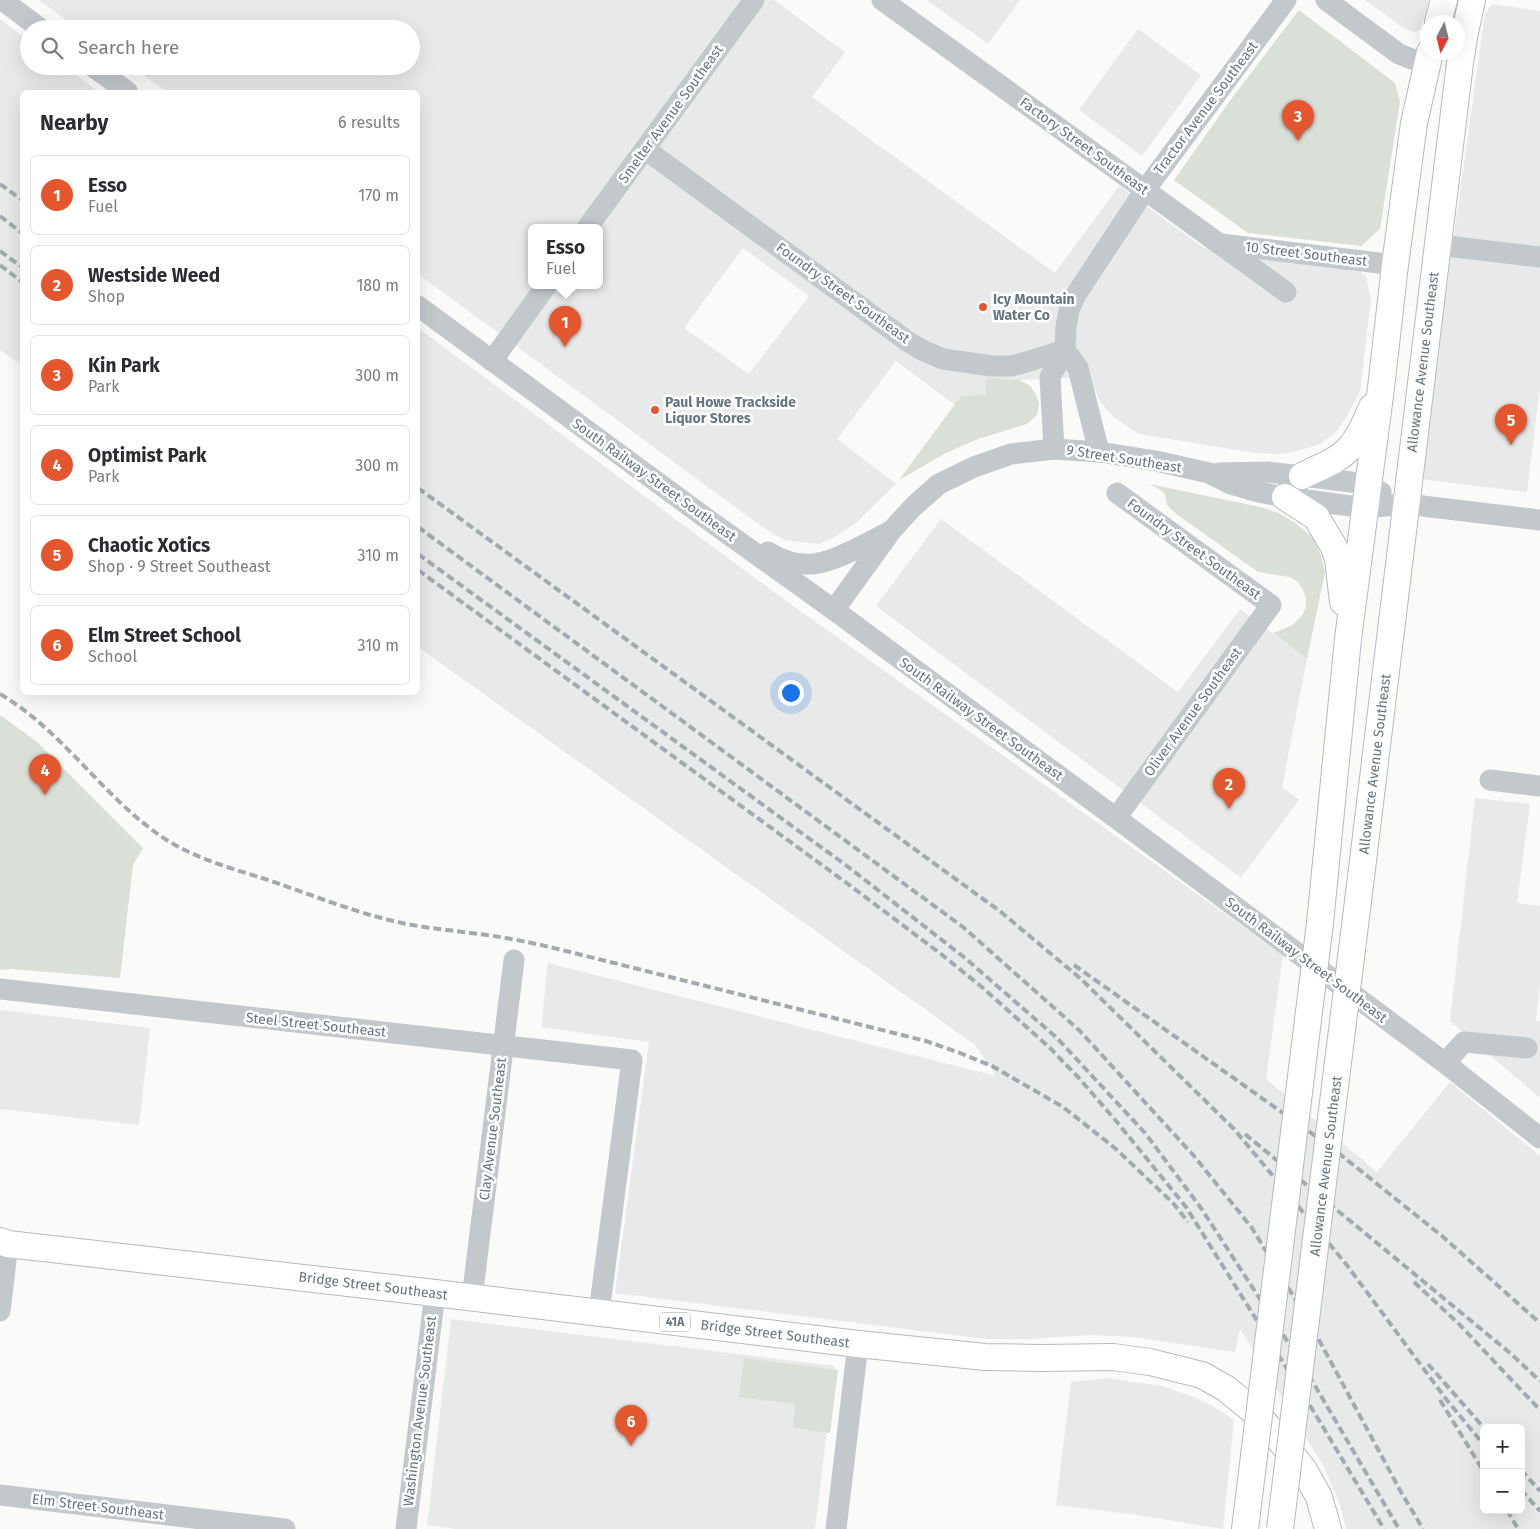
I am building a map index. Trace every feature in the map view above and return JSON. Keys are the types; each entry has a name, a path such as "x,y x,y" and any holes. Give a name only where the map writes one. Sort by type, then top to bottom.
{"main road":[{"path":"1440,15 1444,0"},
{"name":"Allowance Avenue Southeast","path":"1280,1529 1362,877 1460,62 1472,0"},
{"path":"1244,1529 1320,923 1348,639 1381,388 1394,265 1414,123 1429,60"},
{"path":"1302,476 1334,460 1352,446 1381,388"},
{"path":"1286,497 1316,517 1334,547 1338,559 1348,639"},
{"name":"Bridge Street Southeast","path":"3,1243 858,1344 985,1357 1112,1357 1150,1362 1202,1375 1225,1388 1250,1408 1274,1433 1304,1470 1319,1497 1328,1529"}],"street":[{"path":"2,0 29,20"},
{"name":"Smelter Avenue Southeast","path":"590,224 754,0"},
{"name":"Factory Street Southeast","path":"882,0 1286,292"},
{"name":"Tractor Avenue Southeast","path":"1054,449 1050,378 1065,350 1069,310 1075,296 1145,190 1286,0"},
{"path":"1326,0 1399,54 1420,58"},
{"path":"104,75 125,90"},
{"name":"Foundry Street Southeast","path":"646,149 907,341 922,350 943,359 970,364 1011,366 1065,350"},
{"name":"10 Street Southeast","path":"1218,244 1394,265"},
{"path":"1438,245 1540,257"},
{"path":"492,361 544,289"},
{"name":"South Railway Street Southeast","path":"420,307 1116,818 1445,1063 1540,1138"},
{"path":"1065,350 1078,368 1099,452"},
{"name":"9 Street Southeast","path":"834,610 891,531 914,506 939,484 974,467 1011,454 1054,449 1099,452 1156,461 1208,473 1231,484 1258,492 1286,497 1367,497"},
{"name":"9 Street Southeast","path":"1208,473 1268,472 1302,476 1367,497 1406,504 1540,520"},
{"name":"Foundry Street Southeast","path":"1117,493 1271,605"},
{"path":"703,516 781,559 806,565 826,561 891,531"},
{"name":"Oliver Avenue Southeast","path":"1116,818 1271,605"},
{"path":"1490,780 1540,786"},
{"name":"Clay Avenue Southeast","path":"472,1298 514,960"},
{"name":"Steel Street Southeast","path":"0,989 632,1060 599,1313"},
{"path":"1445,1063 1464,1042 1527,1048"},
{"path":"0,1311 3,1243"},
{"name":"Washington Avenue Southeast","path":"406,1529 435,1293"},
{"path":"836,1529 858,1344"},
{"name":"Elm Street Southeast","path":"0,1495 285,1529"}],"shaded area":[{"path":"39,0 774,0 845,52 812,97 1055,273 1119,186 1204,248 1359,270 1366,277 1371,299 1360,392 1346,418 1335,433 1320,444 1298,451 1278,454 1256,453 1139,434 1116,419 1100,402 1090,377 1019,380 987,378 986,396 961,396 955,405 896,361 837,439 896,484 857,522 837,536 819,544 784,540 761,526 420,275 420,90 164,90 143,75 420,75 420,20 67,20","holes":["743,248 809,296 749,374 684,328"]},
{"path":"927,0 1020,0 988,44"},
{"path":"1365,0 1429,0 1425,15 1420,15 1419,31 1413,32 1402,27"},
{"path":"1493,4 1540,11 1540,386 1527,492 1420,479 1485,13"},
{"path":"1299,10 1395,83 1400,102 1380,229 1361,246 1248,233 1174,180 1232,98"},
{"path":"0,19 20,34 20,75 75,75 96,90 20,90 20,365 0,350"},
{"path":"1138,29 1201,75 1142,156 1079,110"},
{"path":"420,329 782,598 1283,955 1266,1079 1377,1172 1450,1082 1540,1156 1540,1529 1346,1529 1340,1505 1324,1467 1240,1329 1235,1352 1133,1337 1089,1335 1033,1339 986,1339 615,1293 649,1042 541,1027 548,963 996,1076 975,1045 420,648"},
{"path":"986,378 1019,380 1029,385 1036,394 1039,404 1037,415 1027,424 978,439 946,453 899,480 961,396 986,395"},
{"path":"1149,484 1260,507 1279,513 1298,525 1314,539 1325,572 1307,659 1273,633 1293,625 1303,614 1306,599 1298,582 1290,577 1258,572 1175,513 1167,505 1165,494"},
{"path":"941,519 1178,692 1240,609 1307,659 1282,787 1299,800 1241,878 876,606"},
{"path":"0,715 36,741 143,848 133,865 120,978 11,969 0,970"},
{"path":"1475,798 1530,804 1517,903 1540,906 1540,985 1536,1021 1540,1021 1540,1098 1450,1021"},
{"path":"0,1010 150,1028 139,1125 0,1109"},
{"path":"451,1319 835,1366 815,1529 456,1529 427,1525"},
{"path":"744,1358 838,1370 830,1433 793,1428 795,1404 739,1397"},
{"path":"1107,1378 1162,1386 1211,1405 1234,1420 1223,1529 1137,1515 1056,1505 1071,1382"}],"railway":[{"path":"0,184 20,199"},
{"path":"0,216 20,231"},
{"path":"0,251 20,266"},
{"path":"0,265 20,280"},
{"path":"420,489 1001,912 1081,979 1234,1129 1346,1264 1446,1399 1480,1440"},
{"path":"420,528 963,927 1079,1030 1194,1156 1252,1228 1312,1327 1423,1529"},
{"path":"420,555 847,866 965,958 1057,1038 1145,1133 1201,1208 1304,1367 1399,1529"},
{"path":"420,571 941,954 983,988 1049,1047 1117,1122 1186,1207 1314,1412 1384,1529"},
{"path":"0,694 22,708 61,742 135,816 180,848 222,865 384,919 506,938 552,948 926,1041 960,1053 992,1066 1063,1107 1116,1149 1173,1203 1188,1222"},
{"path":"1074,965 1331,1147 1442,1236 1540,1323"},
{"path":"1245,1134 1510,1353 1540,1381"},
{"path":"1414,1282 1458,1323 1540,1410"},
{"path":"1428,1364 1480,1424"},
{"path":"1440,1400 1482,1469"},
{"path":"1525,1474 1540,1491"},
{"path":"1525,1494 1540,1511"},
{"path":"1509,1514 1518,1529"}],"place":[{"name":"Kin Park","path":"1298,141"},
{"name":"Icy Mountain Water Co","path":"983,307"},
{"name":"Esso","path":"565,347"},
{"name":"Paul Howe Trackside Liquor Stores","path":"655,410"},
{"name":"Chaotic Xotics","path":"1511,445"},
{"name":"Optimist Park","path":"45,795"},
{"name":"Westside Weed","path":"1229,809"},
{"name":"Elm Street School","path":"631,1446"}]}
